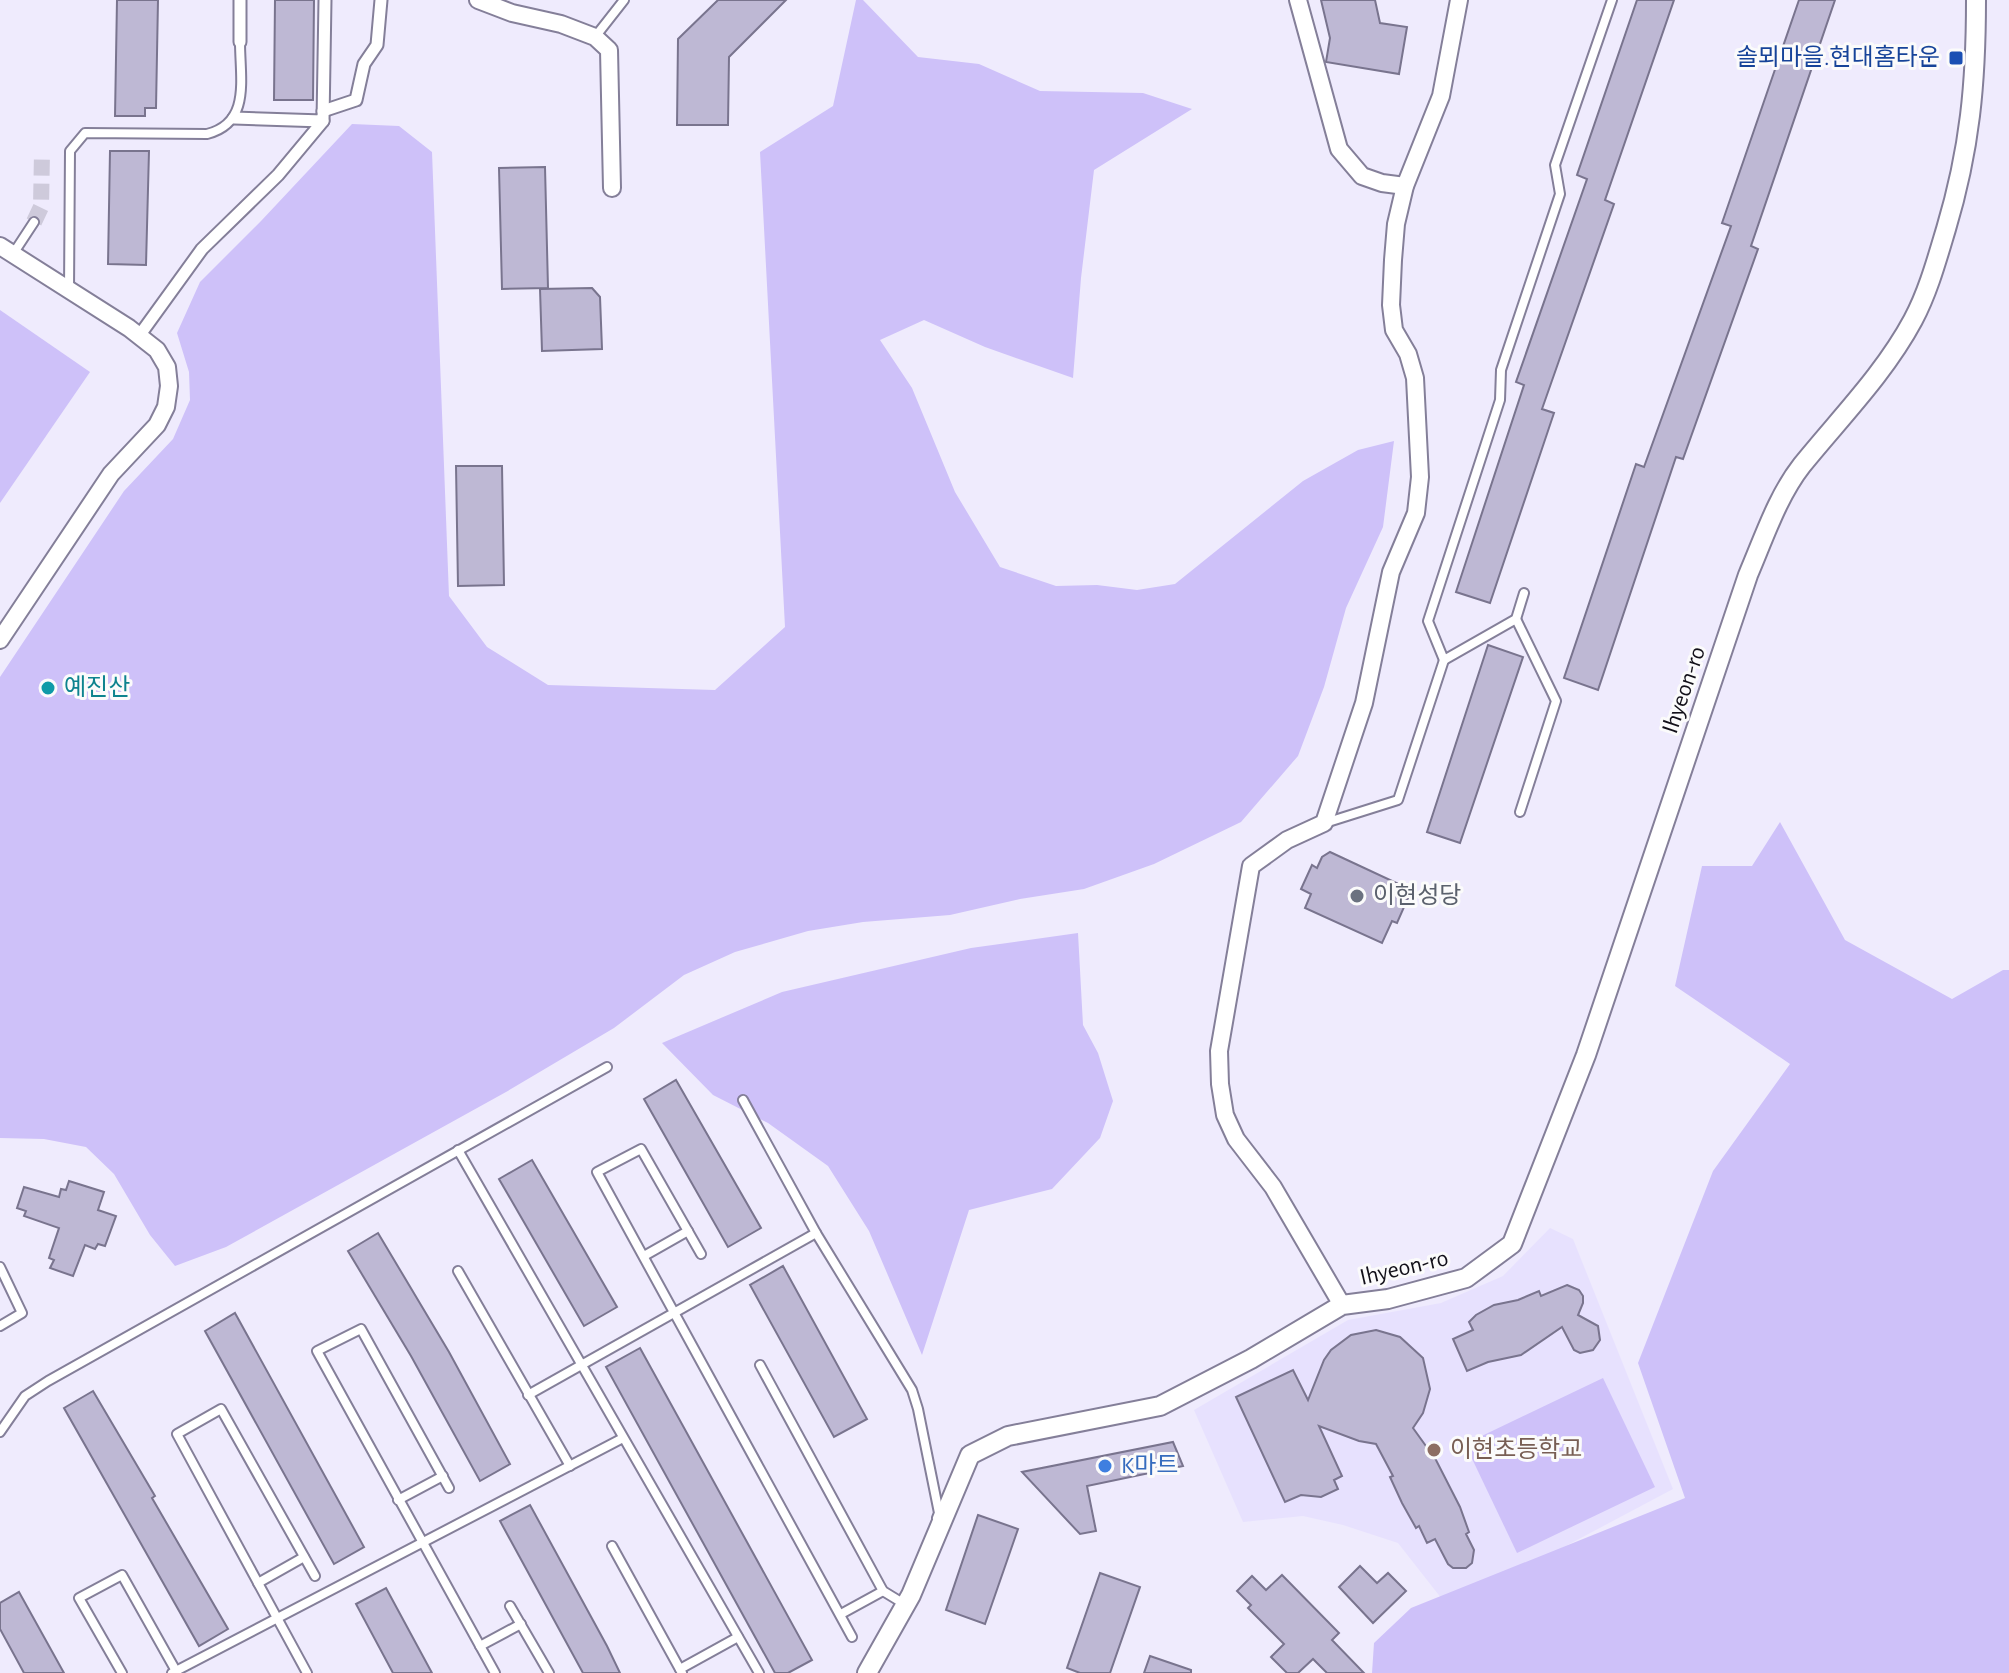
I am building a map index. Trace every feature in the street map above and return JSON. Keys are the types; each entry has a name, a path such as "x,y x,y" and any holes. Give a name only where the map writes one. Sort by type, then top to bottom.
{"street":[{"path":"240,0 240,42"},
{"path":"134,332 202,249 278,175 323,116 325,0"},
{"path":"234,118 323,116 356,100 364,64 377,45 381,0"},
{"path":"478,0 512,13 561,24 595,37 609,50 612,188"},
{"path":"1298,0 1339,149 1362,176 1405,186"},
{"path":"1324,823 1364,703 1391,572 1416,513 1420,477 1415,378 1408,354 1394,330 1391,305 1396,224 1405,186 1441,96 1459,0"},
{"name":"Ihyeon-ro","path":"864,1673 911,1595 970,1455 1008,1436 1160,1406 1251,1359 1342,1305 1388,1299 1466,1278 1512,1244 1586,1055 1748,575 1772,519 1801,467 1853,406 1900,342 1914,319 1938,257 1956,198 1971,121 1976,0"},
{"path":"0,640 111,474 157,425 166,407 169,386 167,367 157,350 6,250"},
{"name":"Ihyeon-ro","path":"1324,823 1287,840 1251,866 1219,1051 1220,1084 1225,1115 1236,1139 1273,1187 1342,1305"}],"lane":[{"path":"595,37 624,0"},
{"path":"1324,823 1398,800 1444,660 1428,621 1500,400 1501,370 1560,194 1555,165 1612,0"},
{"path":"69,290 70,151 85,133 207,134 219,131 234,118 240,97 240,42"},
{"path":"6,250 34,222"},
{"path":"1520,812 1556,701 1516,619 1524,593"},
{"path":"1444,660 1516,619"},
{"path":"0,1432 25,1396 607,1067"},
{"path":"743,1100 816,1233 912,1390 918,1409 939,1513 901,1602 864,1673"},
{"path":"701,1254 641,1149 597,1172 852,1637"},
{"path":"458,1150 759,1673"},
{"path":"644,1256 688,1231"},
{"path":"528,1395 816,1233"},
{"path":"0,1267 22,1313 0,1326"},
{"path":"458,1271 570,1466"},
{"path":"449,1488 361,1329 317,1351 495,1673"},
{"path":"760,1365 883,1591 901,1602"},
{"path":"307,1673 177,1434 221,1409 315,1576"},
{"path":"122,1673 79,1598 122,1575 174,1672 623,1438"},
{"path":"398,1500 443,1476"},
{"path":"612,1546 681,1671 738,1637"},
{"path":"258,1583 304,1557"},
{"path":"841,1614 883,1591"},
{"path":"510,1606 549,1673"},
{"path":"480,1646 521,1624"}],"shaded area":[{"path":"856,0 863,0 918,57 979,64 1040,91 1143,93 1192,109 1094,170 1073,378 985,347 924,320 880,340 912,388 955,492 1000,567 1056,586 1097,585 1137,590 1175,584 1303,481 1358,450 1394,441 1383,527 1346,608 1324,687 1298,756 1241,822 1154,864 1084,889 950,915 863,922 808,931 735,952 684,975 614,1028 506,1092 226,1247 175,1266 150,1235 114,1174 86,1147 44,1139 0,1138 0,677 124,491 173,439 190,400 189,372 177,333 200,282 352,124 399,126 432,152 449,596 487,647 548,685 715,690 785,627 760,152 833,106"},
{"path":"0,310 90,372 0,503"},
{"path":"1780,822 1845,940 1952,999 2003,970 2009,970 2009,1673 1372,1673 1374,1643 1411,1608 1685,1498 1638,1363 1713,1171 1790,1064 1675,986 1702,866 1752,866"},
{"path":"1078,933 1083,1025 1098,1053 1113,1101 1100,1138 1052,1189 969,1210 922,1355 869,1231 828,1166 768,1123 713,1095 662,1043 782,992 971,948"},
{"name":"이현초등학교","path":"1550,1228 1573,1239 1673,1489 1449,1608 1398,1543 1303,1516 1243,1522 1194,1410 1348,1320 1441,1303 1503,1276"},
{"path":"1603,1378 1655,1487 1517,1553 1465,1444"}],"building":[{"path":"117,0 158,0 156,108 145,108 145,116 115,116"},
{"path":"275,0 314,0 313,100 274,100"},
{"path":"718,0 786,0 729,57 728,125 677,125 678,39"},
{"path":"1321,0 1375,0 1380,23 1407,27 1399,74 1326,62 1330,38"},
{"path":"1637,0 1674,0 1605,200 1614,204 1542,409 1554,413 1490,603 1456,592 1524,385 1516,382 1587,179 1577,175"},
{"path":"1799,0 1835,0 1751,246 1758,249 1683,459 1676,457 1598,690 1564,678 1636,464 1644,467 1731,226 1722,223"},
{"path":"110,151 149,151 146,265 108,264"},
{"path":"545,167 548,288 502,289 499,168"},
{"path":"592,288 600,297 602,349 542,351 540,289"},
{"path":"456,466 502,466 504,585 458,586"},
{"path":"1488,645 1523,657 1460,843 1427,832"},
{"name":"이현성당","path":"1330,852 1403,886 1400,894 1408,898 1397,923 1392,921 1382,943 1305,908 1311,894 1301,889 1312,865 1317,868 1322,857"},
{"path":"676,1080 761,1228 728,1247 644,1099"},
{"path":"532,1160 617,1307 584,1326 499,1179"},
{"path":"69,1181 104,1192 98,1210 116,1216 105,1246 98,1244 95,1249 85,1245 73,1276 50,1268 54,1260 49,1258 59,1228 24,1216 26,1211 17,1208 24,1187 59,1197 61,1189 66,1190"},
{"path":"378,1233 449,1352 510,1464 480,1481 348,1251"},
{"path":"783,1266 867,1419 834,1437 750,1285"},
{"path":"1567,1285 1579,1290 1583,1296 1578,1315 1598,1326 1600,1340 1593,1350 1580,1353 1574,1350 1562,1327 1521,1355 1488,1362 1467,1371 1453,1339 1473,1330 1469,1322 1476,1315 1494,1305 1539,1291 1541,1296"},
{"path":"235,1313 364,1547 334,1564 205,1331"},
{"path":"1376,1330 1400,1337 1423,1358 1430,1389 1423,1413 1413,1428 1436,1460 1460,1507 1469,1532 1466,1534 1474,1550 1472,1563 1466,1568 1453,1568 1448,1564 1435,1539 1427,1543 1419,1526 1416,1528 1376,1444 1319,1426 1342,1476 1334,1480 1338,1489 1321,1497 1301,1495 1285,1502 1236,1397 1293,1370 1308,1400 1331,1350 1351,1335"},
{"path":"640,1348 812,1660 788,1673 775,1673 606,1367"},
{"path":"93,1391 228,1629 199,1646 64,1408"},
{"path":"1173,1442 1183,1466 1087,1486 1096,1531 1080,1534 1022,1472"},
{"path":"530,1505 620,1673 583,1673 500,1521"},
{"path":"978,1515 1018,1529 985,1624 946,1610"},
{"path":"1360,1566 1377,1583 1388,1573 1406,1591 1373,1623 1339,1587"},
{"path":"1100,1573 1140,1587 1110,1673 1080,1673 1067,1668"},
{"path":"1282,1575 1339,1633 1332,1640 1364,1673 1327,1673 1313,1659 1298,1673 1287,1673 1271,1657 1284,1644 1248,1608 1251,1605 1237,1591 1252,1576 1266,1590"},
{"path":"386,1588 432,1673 393,1673 356,1604"},
{"path":"19,1592 64,1673 24,1673 0,1629 0,1603"},
{"path":"1150,1656 1191,1670 1191,1673 1144,1673"}],"tunnel":[{"path":"34,222 41,207 42,152"}],"place":[{"name":"솔뫼마을.현대홈타운","path":"1956,58"},
{"name":"예진산","path":"48,688"},
{"name":"이현성당","path":"1357,896"},
{"name":"이현초등학교","path":"1434,1450"},
{"name":"K마트","path":"1105,1466"}]}
